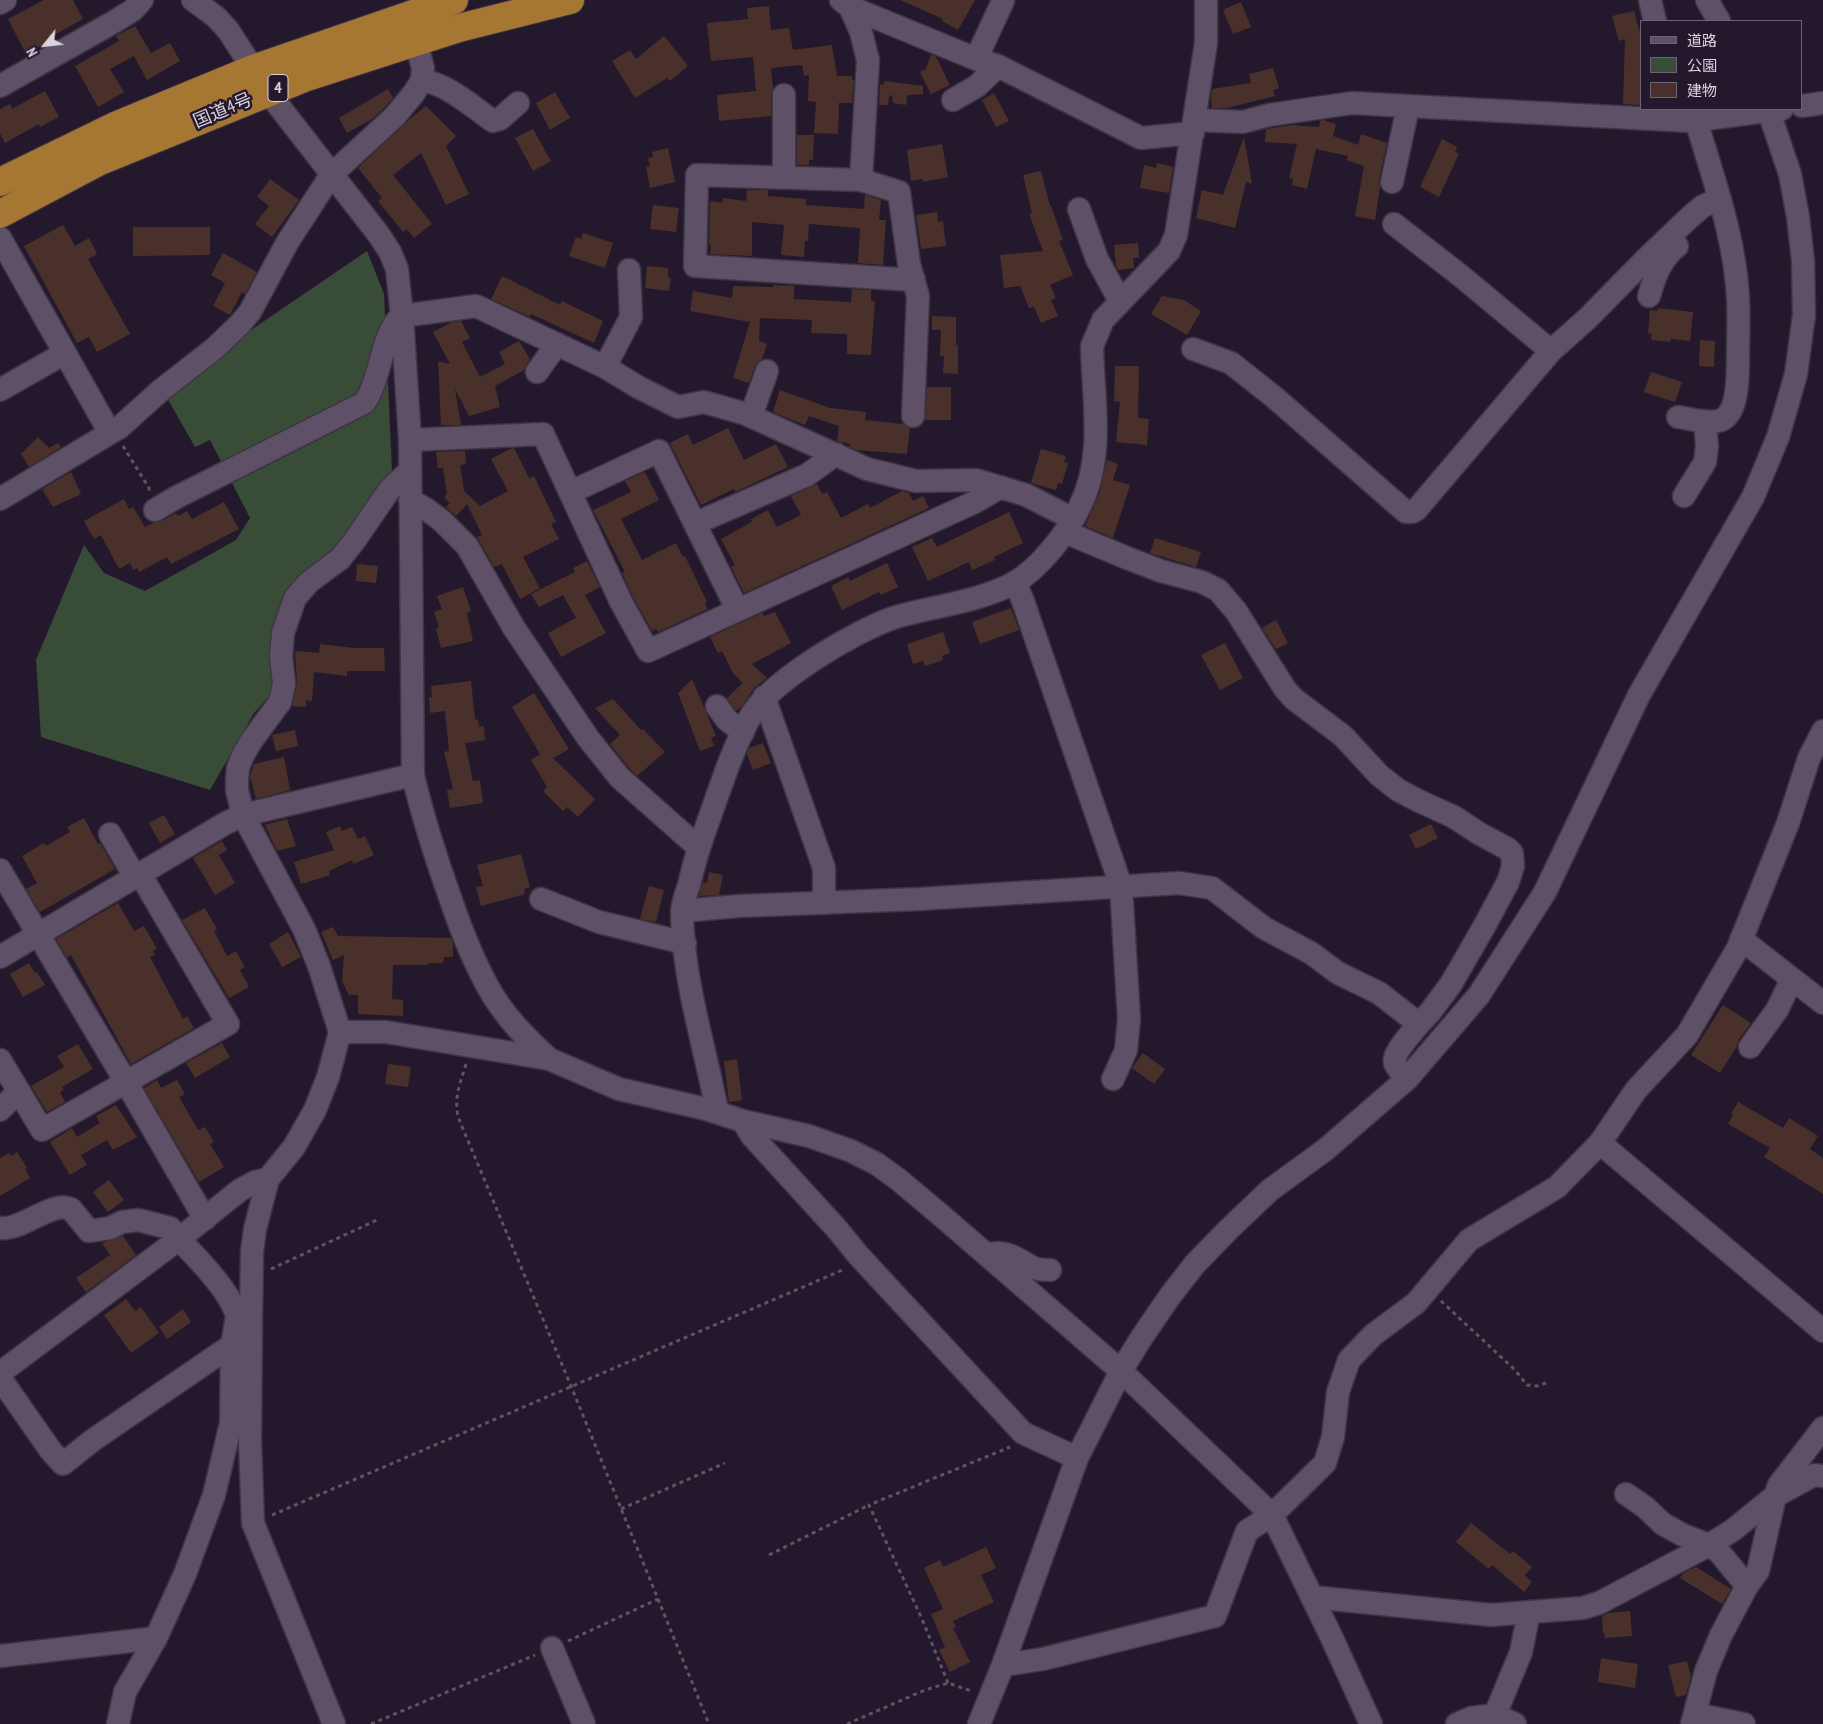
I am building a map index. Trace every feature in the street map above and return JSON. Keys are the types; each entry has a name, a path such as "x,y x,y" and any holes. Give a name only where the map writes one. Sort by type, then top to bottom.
{"highway":[{"name":"国道4号","path":"0,182 115,126 253,68 453,0"},
{"name":"国道4号","path":"0,214 100,161 227,111 304,78 459,28 570,0"}],"street":[{"path":"0,3 5,0"},
{"path":"0,86 112,23 132,10 142,0"},
{"path":"193,0 216,17 228,30 268,92 379,236 394,259 397,269 402,316 410,440 413,775 422,814 468,948 488,988 507,1016 528,1041 549,1059"},
{"path":"1650,0 1655,20"},
{"path":"1706,0 1718,20"},
{"path":"976,59 1003,2"},
{"path":"717,1111 710,1069 693,1007 682,911 698,847 749,718 764,698 790,677 840,643 894,618 979,597 1014,582 1038,563 1058,542 1069,526 1090,482 1096,442 1092,346 1103,320 1168,251 1176,235 1206,43 1209,2"},
{"path":"846,4 976,59 998,66 1140,138 1193,126 1243,122 1269,115 1352,103 1408,107 1690,117 1763,110"},
{"path":"846,4 861,32 868,60 862,180"},
{"path":"0,499 112,432 215,348 240,324 250,312 287,243 331,174 395,116 414,93 422,80 423,68 416,42"},
{"path":"953,100 977,86 998,66"},
{"path":"422,80 433,82 446,88 493,121 500,119 518,103"},
{"path":"784,95 784,177"},
{"path":"1803,106 1823,102"},
{"path":"1392,182 1408,107"},
{"path":"979,1724 1003,1666 1077,1458 1121,1371 1170,1296 1195,1264 1270,1190 1325,1150 1407,1079 1479,996 1545,892 1639,695 1753,497 1778,437 1796,374 1804,315 1803,261 1798,217 1790,174 1773,110"},
{"path":"1678,417 1717,421 1727,416 1733,406 1738,379 1738,296 1731,245 1720,199 1690,117"},
{"path":"913,416 918,296 914,280 909,264 899,192 862,180 697,175 695,266 914,280"},
{"path":"1193,349 1231,362 1406,512 1412,512 1417,509 1551,351 1588,318 1690,217 1703,206 1720,199"},
{"path":"1079,208 1098,258 1120,301"},
{"path":"1649,296 1657,270 1668,253 1680,244 1689,230 1690,217"},
{"path":"1394,224 1461,276 1551,351"},
{"path":"0,238 112,432"},
{"path":"605,367 631,318 628,270"},
{"path":"155,510 175,498 364,403 371,395 382,353 396,320 402,316 476,306 605,367 638,387 678,407 704,402 751,416 867,470 916,481 976,480 1026,495 1069,526 1127,558 1161,571 1202,582 1218,590 1236,611 1290,694 1343,736 1379,775 1398,790 1454,817 1508,849 1512,854 1513,866 1508,882 1478,939 1451,984 1396,1053 1395,1065 1407,1079"},
{"path":"537,372 557,344"},
{"path":"0,390 65,353"},
{"path":"751,416 767,371"},
{"path":"1684,496 1705,462 1707,446 1705,421"},
{"path":"410,440 543,434 621,602 648,651 975,502 1001,487"},
{"path":"571,492 659,450 696,523 736,610"},
{"path":"696,523 807,475 836,454"},
{"path":"118,1724 125,1692 156,1638 185,1574 214,1495 231,1423 232,1345 244,1316 252,1272 255,1229 268,1179 294,1147 315,1110 328,1077 340,1032 319,966 304,929 243,816 237,790 238,768 252,740 272,716 280,702 284,684 281,656 283,633 296,598 309,582 340,559 390,489 410,471"},
{"path":"410,500 442,521 467,546 514,628 588,738 620,778 698,847"},
{"path":"1014,582 1023,600 1121,886 1129,1019 1126,1050 1114,1079"},
{"path":"764,698 824,868 824,903"},
{"path":"717,706 727,720 743,732"},
{"path":"1003,1666 1043,1659 1215,1616 1247,1531 1272,1515 1325,1463 1333,1437 1338,1392 1350,1360 1372,1335 1416,1303 1468,1240 1557,1187 1600,1143 1636,1090 1688,1035 1738,948 1788,822 1808,758 1822,734"},
{"path":"0,957 226,823 243,816 413,775"},
{"path":"0,1060 42,1130 228,1024 138,876 110,834"},
{"path":"0,870 205,1219"},
{"path":"682,911 740,906 928,899 1179,883 1212,888 1264,928 1311,953 1338,973 1379,993 1419,1024"},
{"path":"541,899 598,922 685,943"},
{"path":"1741,939 1823,1003"},
{"path":"1750,1048 1777,1010 1792,980"},
{"path":"340,1032 386,1032 549,1059 619,1088 717,1111 743,1121 809,1136 851,1151 877,1164 899,1180 1121,1371 1272,1515 1371,1724"},
{"path":"0,1110 19,1091"},
{"path":"743,1121 752,1136 859,1256 1023,1433 1077,1458"},
{"path":"1600,1143 1823,1331"},
{"path":"0,1374 180,1239 240,1190 255,1182 268,1179"},
{"path":"0,1228 11,1227 52,1210 68,1208 89,1232 110,1228 122,1222 138,1220 170,1228 227,1294 235,1308 244,1316 253,1523 334,1724"},
{"path":"987,1255 997,1252 1020,1259 1036,1269 1050,1270"},
{"path":"0,1378 51,1451 63,1464 93,1440 232,1345"},
{"path":"1744,1724 1693,1719 1706,1671 1721,1635 1747,1586 1758,1571 1779,1485 1823,1428"},
{"path":"1312,1597 1491,1615 1583,1608 1600,1604 1709,1545 1733,1530 1775,1496 1814,1476 1823,1476"},
{"path":"1626,1494 1645,1507 1663,1524 1682,1535 1709,1545 1719,1552 1747,1586"},
{"path":"1457,1724 1471,1718 1505,1720 1529,1612"},
{"path":"0,1656 156,1638"},
{"path":"552,1648 584,1724"}],"path":[{"path":"112,432 150,488 147,498 155,510"},
{"path":"471,1046 456,1094 458,1117 571,1386 709,1724"},
{"path":"252,1272 270,1269 377,1220"},
{"path":"253,1523 844,1270 859,1256"},
{"path":"1428,1289 1515,1370 1527,1384 1537,1386 1546,1383"},
{"path":"769,1554 869,1505 1034,1437"},
{"path":"621,1509 725,1463"},
{"path":"869,1505 922,1619 948,1683"},
{"path":"370,1724 552,1648 658,1599"},
{"path":"847,1724 925,1690 948,1683 991,1698"}],"green space":[{"path":"367,251 384,294 392,472 336,551 298,579 273,692 254,713 210,790 41,737 36,660 84,545 104,573 145,591 236,540 250,518 210,440 195,447 166,396 226,347"}],"building":[{"path":"44,0 73,0 83,19 47,39 48,42 26,54 8,19"},
{"path":"900,0 975,0 958,30 942,21 943,19"},
{"path":"1241,2 1251,27 1233,34 1223,10"},
{"path":"769,6 771,30 789,28 793,50 832,45 837,76 852,76 852,80 854,80 852,103 839,103 838,134 814,133 816,102 808,101 809,75 804,76 802,65 771,68 773,88 771,116 719,121 717,95 756,91 753,57 711,61 707,23 748,19 747,8"},
{"path":"1634,11 1640,33 1640,105 1623,104 1625,39 1619,41 1612,16"},
{"path":"135,26 151,53 170,43 180,61 147,80 134,56 110,69 124,92 98,107 75,66 119,41 116,36"},
{"path":"664,36 688,66 670,81 667,78 635,98 612,61 630,50 636,59"},
{"path":"931,54 936,57 950,85 931,94 920,72 926,69"},
{"path":"1273,68 1279,88 1273,90 1275,96 1227,108 1212,108 1212,89 1251,83 1249,74"},
{"path":"884,81 923,86 923,94 907,95 906,105 893,103 892,95 889,96 888,105 879,105 880,84 884,85"},
{"path":"388,89 393,98 385,107 372,119 347,133 339,118"},
{"path":"45,91 59,117 40,127 39,124 5,143 0,133 0,109 10,104 12,109"},
{"path":"555,92 570,118 550,130 536,103"},
{"path":"994,93 1009,121 996,127 982,100"},
{"path":"426,106 456,136 446,146 469,194 446,205 421,153 393,175 432,224 414,238 407,229 403,232 378,201 382,198 358,168"},
{"path":"1323,120 1336,124 1333,136 1358,145 1361,134 1387,143 1379,179 1380,187 1375,220 1355,216 1364,166 1347,160 1348,156 1316,149 1307,189 1292,185 1293,179 1289,178 1297,144 1265,142 1266,129 1292,125 1319,127 1320,121"},
{"path":"533,129 551,161 533,171 515,138"},
{"path":"797,135 814,135 813,160 809,160 809,165 797,165"},
{"path":"1244,137 1252,184 1246,182 1235,228 1196,218 1202,190 1223,195"},
{"path":"1442,139 1457,147 1455,152 1459,154 1439,197 1420,187"},
{"path":"942,144 948,177 923,182 923,179 911,181 907,150"},
{"path":"668,148 675,182 650,188 646,167 650,166 648,158 653,157 652,152"},
{"path":"1157,163 1173,167 1169,193 1140,188 1144,165 1156,168"},
{"path":"1041,171 1050,206 1063,240 1059,241 1073,275 1050,285 1056,298 1051,300 1058,316 1041,323 1034,307 1029,308 1020,286 1004,288 1000,255 1043,251 1029,214 1032,213 1023,175"},
{"path":"270,179 299,200 272,237 255,224 269,206 257,197"},
{"path":"747,190 768,190 768,196 806,199 806,205 864,209 865,195 881,200 879,220 886,220 883,265 858,263 860,228 809,224 808,241 805,241 804,257 781,255 784,225 752,222 752,256 710,254 710,201 722,203 723,198 746,201"},
{"path":"653,205 679,208 676,232 650,229"},
{"path":"937,212 938,222 943,221 946,246 921,249 916,215"},
{"path":"63,225 75,246 89,238 97,254 88,259 130,334 97,352 89,337 77,343 24,246"},
{"path":"133,227 210,227 210,255 133,256"},
{"path":"583,233 613,243 605,268 569,256 576,237 581,239"},
{"path":"1138,243 1139,258 1133,258 1134,268 1118,270 1114,245"},
{"path":"223,253 257,272 245,294 242,292 230,315 213,306 225,283 211,275"},
{"path":"647,266 668,268 668,277 671,278 669,291 645,288"},
{"path":"502,276 560,305 562,301 603,321 594,343 531,314 530,317 491,299"},
{"path":"773,285 794,286 794,299 851,302 852,289 871,290 871,301 875,301 871,355 847,354 847,334 811,333 812,320 760,318 759,341 767,344 762,359 755,366 749,383 733,378 750,322 690,311 693,291 732,298 733,286 773,287"},
{"path":"1162,296 1184,300 1201,311 1187,335 1151,314"},
{"path":"1658,308 1693,312 1690,341 1671,339 1670,342 1651,340 1652,334 1648,333 1650,310 1657,311"},
{"path":"932,316 956,317 958,374 943,373 944,356 940,356 941,330 932,330"},
{"path":"461,321 470,338 462,342 480,377 505,364 499,352 519,341 530,359 524,370 495,386 500,407 469,416 455,389 461,425 441,425 438,361 450,364 433,332 452,322"},
{"path":"1700,340 1715,341 1714,367 1699,366"},
{"path":"1115,366 1139,366 1138,418 1149,419 1147,445 1116,442 1120,402 1114,401"},
{"path":"1651,372 1682,382 1675,402 1644,392"},
{"path":"927,387 951,387 951,420 925,420"},
{"path":"780,390 830,408 866,412 865,420 903,424 910,428 907,454 856,450 849,447 850,444 837,441 839,426 809,416 805,425 773,412"},
{"path":"728,428 744,460 776,444 788,467 735,492 734,489 701,505 670,443 688,434 693,445"},
{"path":"38,437 49,448 58,443 61,447 29,467 21,454"},
{"path":"514,448 529,478 534,476 556,522 551,524 559,539 523,557 540,588 520,599 502,564 494,567 477,537 482,535 467,504 456,516 446,507 450,503 444,497 447,494 443,468 438,468 436,452 465,451 466,464 460,465 464,491 480,506 508,491 491,459"},
{"path":"1041,449 1066,456 1064,462 1068,463 1062,484 1058,483 1056,490 1031,483"},
{"path":"1107,460 1118,464 1113,480 1130,485 1113,538 1085,526 1100,492"},
{"path":"71,472 81,494 53,507 42,489"},
{"path":"645,472 659,500 621,519 642,560 676,543 683,557 685,556 707,602 705,604 708,609 658,632 656,629 652,631 632,595 622,573 625,572 593,510 631,492 625,481"},
{"path":"817,484 822,494 827,492 841,518 868,504 870,508 902,491 909,493 913,501 923,496 929,508 744,593 731,567 735,565 721,539 752,522 751,519 768,510 777,527 801,515 791,496"},
{"path":"124,499 129,509 133,507 145,527 162,521 176,513 178,516 187,511 192,519 224,502 239,529 171,564 167,557 139,572 137,568 133,570 130,563 119,569 101,535 94,539 84,521"},
{"path":"1009,512 1023,543 994,557 995,560 972,570 969,562 928,581 912,547 932,538 937,547"},
{"path":"1155,538 1201,552 1196,567 1150,553"},
{"path":"587,561 600,587 585,595 606,633 561,657 548,633 576,618 563,595 539,607 531,594 575,572 573,568"},
{"path":"887,563 898,587 881,595 879,592 842,610 831,586 848,577 850,581"},
{"path":"357,564 378,566 376,583 356,581"},
{"path":"463,587 471,611 467,613 473,641 441,648 436,628 439,627 434,612 442,609 437,596"},
{"path":"1011,608 1019,630 980,644 972,622"},
{"path":"775,612 791,643 752,664 767,678 754,688 743,705 736,711 727,698 743,683 733,673 722,651 718,653 710,637 762,613 764,616"},
{"path":"1276,620 1288,643 1276,649 1262,628"},
{"path":"943,632 950,653 942,656 943,660 925,666 923,661 913,664 907,644"},
{"path":"1225,643 1243,678 1220,690 1201,655"},
{"path":"320,644 354,648 384,648 385,671 347,671 347,676 314,672 312,701 306,700 306,707 292,706 297,683 295,651 319,653"},
{"path":"692,679 716,736 711,738 714,746 700,751 678,693"},
{"path":"471,681 475,720 478,719 479,727 484,726 485,740 465,743 473,781 480,780 483,803 450,808 447,790 453,789 444,752 449,751 445,711 430,713 429,698 432,697 431,686"},
{"path":"534,693 569,749 553,758 595,799 578,817 567,807 563,811 543,791 547,787 531,760 540,754 512,707"},
{"path":"613,699 641,730 643,729 665,752 637,776 610,744 620,735 595,708"},
{"path":"295,730 298,746 276,751 272,735"},
{"path":"763,743 771,763 753,770 747,754 749,748"},
{"path":"284,757 290,790 256,799 250,776 254,764"},
{"path":"164,815 175,834 160,843 149,823"},
{"path":"84,818 98,844 100,843 115,869 40,912 26,889 37,883 22,856 44,843 46,846 70,832 67,827"},
{"path":"287,819 296,846 277,851 265,825"},
{"path":"1431,824 1438,838 1416,849 1409,835"},
{"path":"340,826 342,831 352,827 358,839 365,836 374,855 353,864 352,860 329,871 330,875 301,884 294,862 334,850 326,832"},
{"path":"222,841 227,850 219,855 235,883 215,895 193,858"},
{"path":"521,854 530,887 524,889 525,894 481,906 476,887 483,886 477,865"},
{"path":"709,872 723,875 719,895 699,896 703,882 707,883"},
{"path":"649,886 664,890 656,922 640,919"},
{"path":"118,903 134,931 144,926 157,949 153,951 155,955 150,957 183,1019 187,1016 194,1028 131,1064 71,955 67,958 56,939"},
{"path":"205,908 217,929 214,931 227,956 236,951 245,967 240,970 249,987 229,998 182,920"},
{"path":"333,927 338,936 451,938 453,957 444,957 443,963 428,963 428,965 393,965 392,999 403,1000 403,1016 358,1014 358,995 349,995 342,981 344,955 333,960 321,932"},
{"path":"288,932 301,957 282,967 269,944"},
{"path":"29,963 45,985 23,997 10,974"},
{"path":"1723,1005 1751,1023 1739,1039 1737,1046 1720,1073 1691,1055"},
{"path":"222,1043 230,1057 195,1078 186,1063"},
{"path":"78,1044 93,1069 62,1087 64,1090 60,1092 65,1102 47,1112 31,1086 64,1067 57,1056"},
{"path":"1143,1053 1165,1069 1154,1084 1132,1068"},
{"path":"737,1059 742,1100 729,1102 724,1061"},
{"path":"388,1064 411,1067 408,1087 385,1084"},
{"path":"157,1080 161,1088 177,1080 185,1094 179,1097 198,1130 205,1127 214,1142 210,1144 224,1167 199,1182 144,1088"},
{"path":"1738,1102 1783,1128 1789,1118 1818,1136 1810,1149 1823,1158 1823,1194 1764,1157 1770,1148 1728,1124"},
{"path":"116,1105 137,1137 113,1150 107,1140 81,1155 87,1165 70,1175 50,1142 72,1128 77,1137 100,1123 96,1116"},
{"path":"17,1152 27,1168 25,1169 30,1178 0,1196 0,1158 9,1153 11,1156"},
{"path":"109,1180 124,1200 108,1212 93,1192"},
{"path":"123,1236 136,1255 86,1292 76,1278 110,1255 102,1243"},
{"path":"126,1299 135,1311 141,1307 159,1333 131,1353 104,1315"},
{"path":"183,1309 191,1322 167,1339 159,1327"},
{"path":"1471,1523 1510,1554 1513,1551 1532,1567 1525,1575 1532,1582 1524,1592 1492,1565 1489,1569 1456,1542"},
{"path":"986,1547 996,1568 981,1575 994,1602 953,1621 956,1627 953,1628 970,1662 950,1672 939,1650 945,1647 931,1614 943,1609 924,1568 940,1560 943,1567"},
{"path":"1696,1567 1731,1589 1722,1604 1680,1578 1683,1573"},
{"path":"1630,1611 1632,1636 1604,1638 1602,1616 1608,1613"},
{"path":"1601,1658 1638,1664 1635,1688 1598,1682"},
{"path":"1687,1661 1691,1676 1686,1695 1676,1697 1668,1665"}]}
